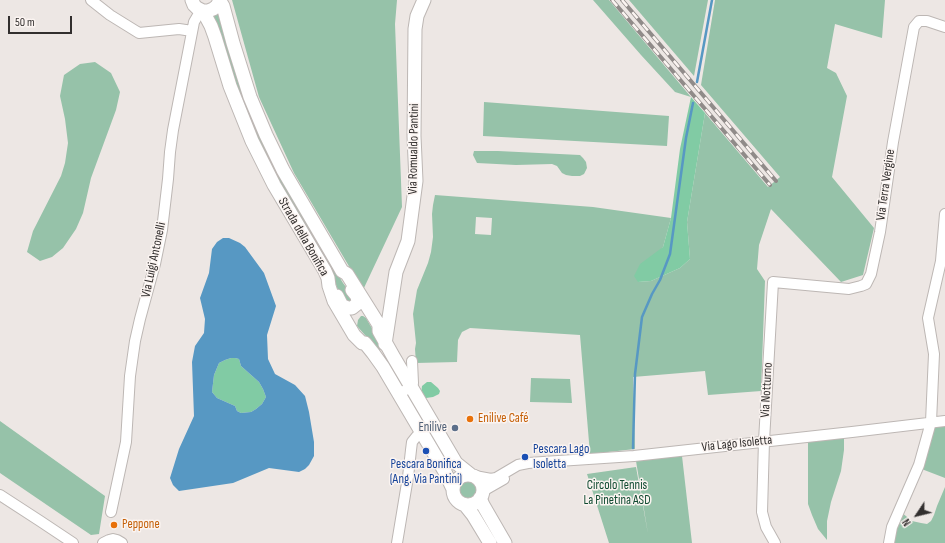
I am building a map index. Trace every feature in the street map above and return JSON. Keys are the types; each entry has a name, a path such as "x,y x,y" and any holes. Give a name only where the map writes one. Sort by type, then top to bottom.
{"main road":[{"name":"Strada della Bonifica","path":"192,0 194,5 202,11 211,26 230,86 243,120 274,185 325,271 337,308 354,335 362,343 365,343 383,368 445,472 453,489"},
{"name":"Strada della Bonifica","path":"220,0 250,97 273,151 294,190 342,271 347,274 367,306 378,325 379,331 385,342 456,462 473,476"},
{"path":"202,11 213,9 217,6 220,0"},
{"name":"Via Romualdo Pantini","path":"383,368 381,360 396,272 408,241 416,181 414,136 415,29 424,0"},
{"path":"328,278 333,284 338,299 343,306 348,308 355,307 358,299 343,277 342,271"},
{"path":"365,343 354,326 354,320 357,315 365,313 379,331"},
{"path":"490,543 465,505 456,499 453,493 455,482 463,475 473,476 481,483 483,505 505,543"},
{"path":"465,505 475,503 482,495"}],"street":[{"path":"91,0 110,15 139,33 179,30 192,31"},
{"name":"Via Luigi Antonelli","path":"111,512 126,442 130,376 135,340 155,264 160,237 170,152 192,31 194,22 202,11"},
{"name":"Via Terra Vergine","path":"773,282 850,289 866,284 871,274 880,232 893,142 914,27 919,21 926,21 945,27"},
{"path":"888,543 892,527 919,465 931,422 934,354 928,318 941,261 945,214"},
{"name":"Via Notturno","path":"773,282 764,441 762,512 766,527 775,543"},
{"path":"401,397 402,392 411,387 413,383 412,361"},
{"name":"Via Lago Isoletta","path":"473,476 491,479 496,478 518,465 528,463 634,456 945,421"},
{"path":"397,543 412,442 421,432"},
{"path":"482,495 528,463"},
{"path":"0,495 71,542 80,543"},
{"path":"103,543 113,539 122,543"}],"green space":[{"path":"232,0 397,0 395,24 402,207 363,290 294,173 259,97"},
{"path":"593,0 609,0 691,97 675,92"},
{"path":"629,0 708,0 694,76 641,14"},
{"path":"715,0 885,0 882,38 835,24 827,68 836,73 847,96 832,177 874,228 863,275 841,282 771,209 759,245 757,269 765,281 761,391 708,395 705,371 633,377 635,449 590,454 580,335 470,328 462,332 458,340 457,362 416,363 416,343 413,314 417,290 431,252 433,237 432,214 435,195 593,207 671,218 663,247 638,282 651,281 680,268 690,259 687,222 705,113 768,187 780,177 701,85","holes":["476,217 492,218 491,235 475,234"]},
{"path":"219,9 274,166 343,283 354,298 351,305 339,293 334,279 256,139 210,14"},
{"path":"95,62 111,73 120,92 116,110 91,178 83,213 76,229 63,248 52,257 40,261 27,252 33,231 61,176 65,163 68,143 60,96 64,75 80,64"},
{"path":"691,97 705,113 687,222 690,259 680,268 651,281 638,282 634,276 640,264 663,247 671,218 680,149"},
{"path":"484,102 669,116 667,146 483,136"},
{"path":"474,151 580,155 586,162 587,168 584,174 580,176 572,176 562,173 557,166 552,164 516,165 477,163 473,155"},
{"path":"361,316 366,318 381,344 379,353 357,326 358,320"},
{"path":"231,358 239,359 241,366 259,382 266,397 262,404 251,412 241,413 237,411 235,406 217,398 212,392 214,375 219,363"},
{"path":"531,378 570,379 572,403 530,402"},
{"path":"427,382 431,382 438,388 440,391 439,394 426,398 422,396 422,386"},
{"path":"0,421 105,496 99,534 91,535 0,473"},
{"path":"945,425 945,478 919,468 934,426"},
{"path":"844,436 841,471 831,502 827,521 827,540 818,529 808,504 808,440"},
{"name":"Circolo Tennis La Pinetina ASD","path":"682,456 692,543 609,543 587,474 636,467 648,534 636,461"},
{"path":"464,480 472,480 477,485 475,496 472,498 464,498 459,493 459,485"},
{"path":"945,487 945,543 893,543 901,512 912,521 927,524 931,521 934,515"}],"water":[{"path":"223,238 229,238 240,243 245,247 264,273 276,306 267,335 268,359 275,374 295,385 305,396 314,442 314,456 309,465 299,472 269,468 233,483 179,491 173,485 170,478 179,449 194,416 192,362 195,346 204,333 205,319 200,298 209,273 212,249 217,242","holes":["235,358 239,359 241,366 259,382 266,397 262,404 251,412 241,413 237,411 235,406 217,398 212,392 214,375 219,363"]}],"waterway":[{"path":"697,82 712,0"},
{"path":"633,448 635,374 642,317 660,280 670,254 686,138 693,103"}],"railway":[{"path":"612,0 770,185"},
{"path":"622,0 776,181"}],"place":[{"name":"Enilive Café","path":"470,419"},
{"name":"Enilive","path":"455,428"},
{"name":"Pescara Bonifica (Ang. Via Pantini)","path":"426,451"},
{"name":"Pescara Lago Isoletta","path":"525,457"},
{"name":"Peppone","path":"114,525"}]}
